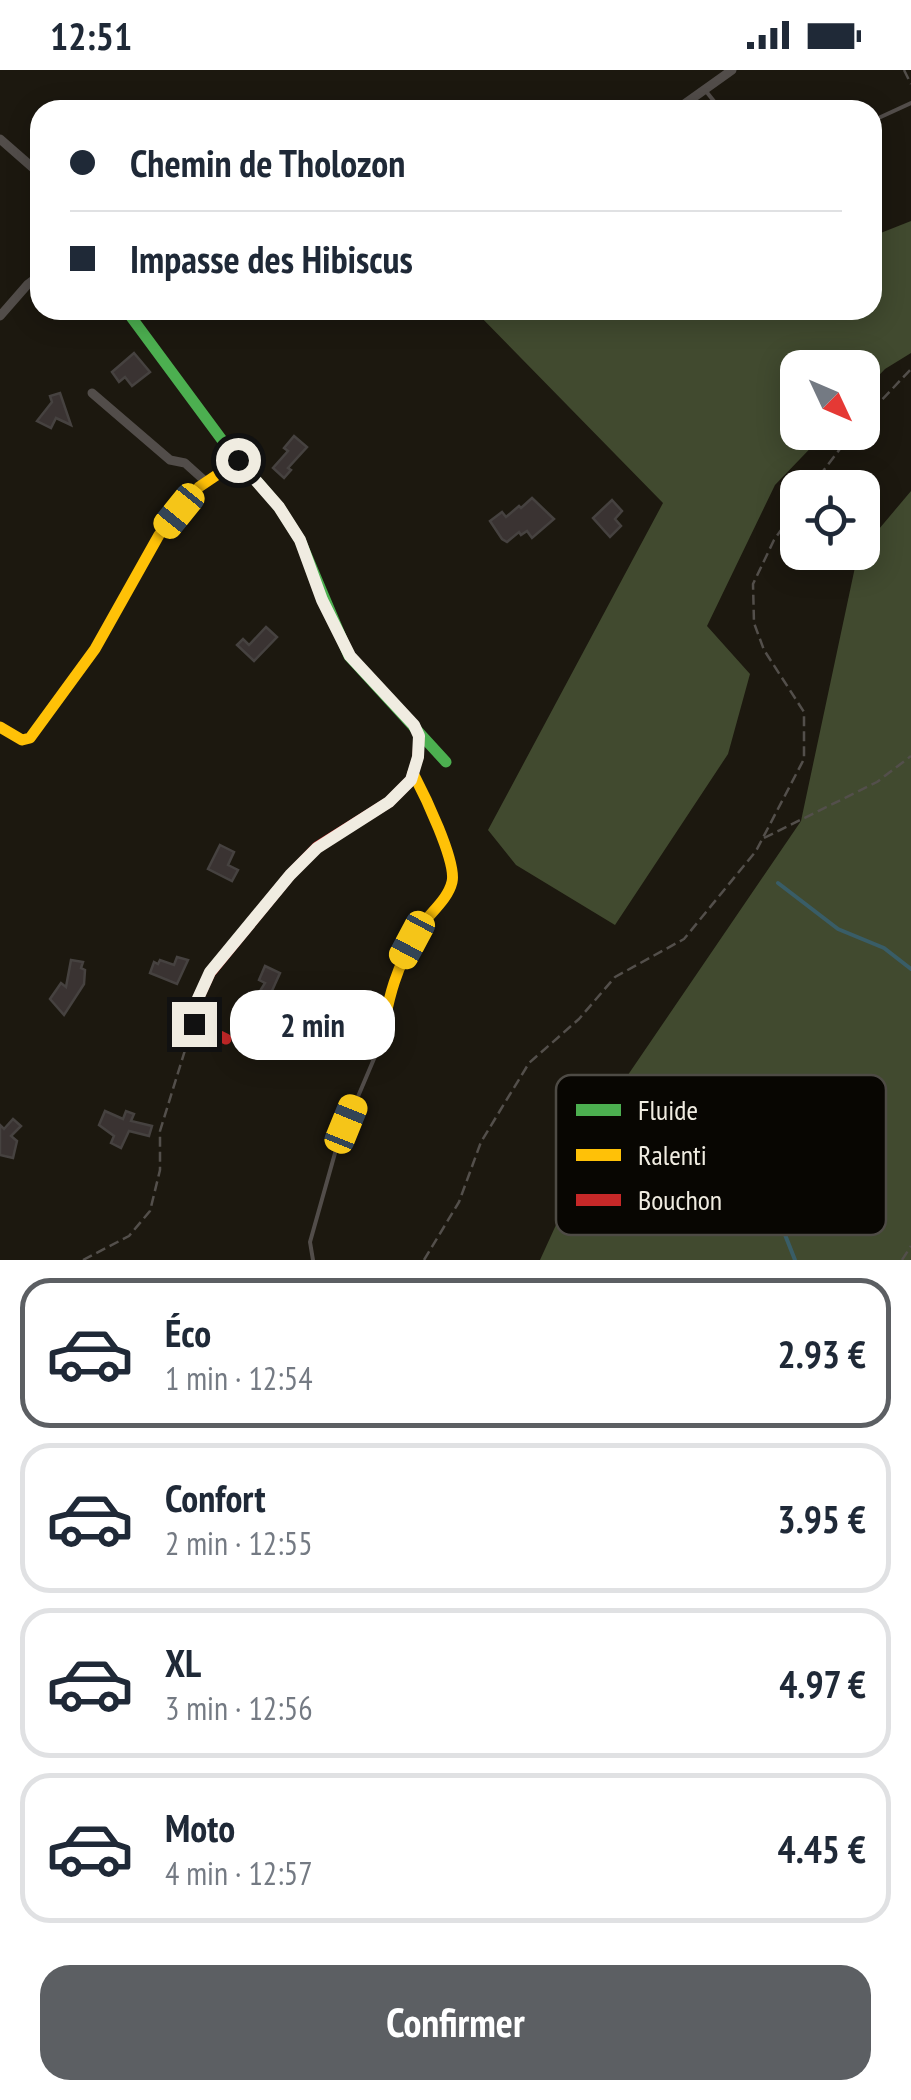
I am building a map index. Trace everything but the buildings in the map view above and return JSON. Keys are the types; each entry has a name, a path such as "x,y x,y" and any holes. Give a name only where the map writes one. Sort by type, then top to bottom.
{"street":[{"path":"690,100 732,70"},
{"path":"0,140 30,166"},
{"path":"0,316 30,282"},
{"path":"133,320 238,460 279,507 300,540 322,600 350,656 446,762"},
{"path":"92,393 170,460 185,463 206,481"},
{"path":"0,727 22,740 30,738 94,649 159,535 206,481 238,460"},
{"path":"226,1040 194,1024 190,1016 210,972 317,848 389,802 411,780 419,736"},
{"path":"381,1043 388,994 398,967 454,878 433,812 413,773"}],"lane":[{"path":"705,89 713,100"},
{"path":"882,116 911,103"},
{"path":"312,1260 310,1242 336,1146 381,1043"}],"path":[{"path":"904,70 911,84"},
{"path":"880,403 911,369"},
{"path":"824,470 839,450"},
{"path":"424,1260 459,1202 481,1142 529,1063 579,1018 615,977 684,940 756,851 804,759 804,712 764,650 754,623 753,584 780,532"},
{"path":"763,838 877,782 911,756"},
{"path":"83,1260 129,1236 150,1211 160,1170 160,1131 194,1024"},
{"path":"902,1260 911,1246"}],"green space":[{"path":"911,221 911,353 880,374 880,350 780,350 780,450 809,450 789,470 780,470 780,480 707,626 750,674 728,754 615,925 516,865 488,830 663,503 484,320 882,320 882,232"},
{"path":"911,491 911,1260 540,1260 556,1225 556,1235 886,1235 886,1075 628,1075 801,821 854,570 880,570 880,528"}],"waterway":[{"path":"778,883 838,929 884,948 911,969"},
{"path":"785,1235 795,1260"}],"traffic: fast":[{"path":"133,320 225,444 279,507 300,540 349,656 446,762"}],"traffic: slow":[{"path":"0,727 22,740 30,738 95,649 159,535 199,487 239,460"},
{"path":"381,1043 390,996 405,955 452,882 445,844 413,773"}],"traffic: jam":[{"path":"226,1039 193,1023 190,1016 210,973 317,847 389,802 411,780 419,736"}],"route":[{"path":"194,1024 190,1016 210,972 290,875 317,848 389,802 411,780 418,757 419,736 414,725 350,656 322,600 300,540 279,507 238,460"}]}
